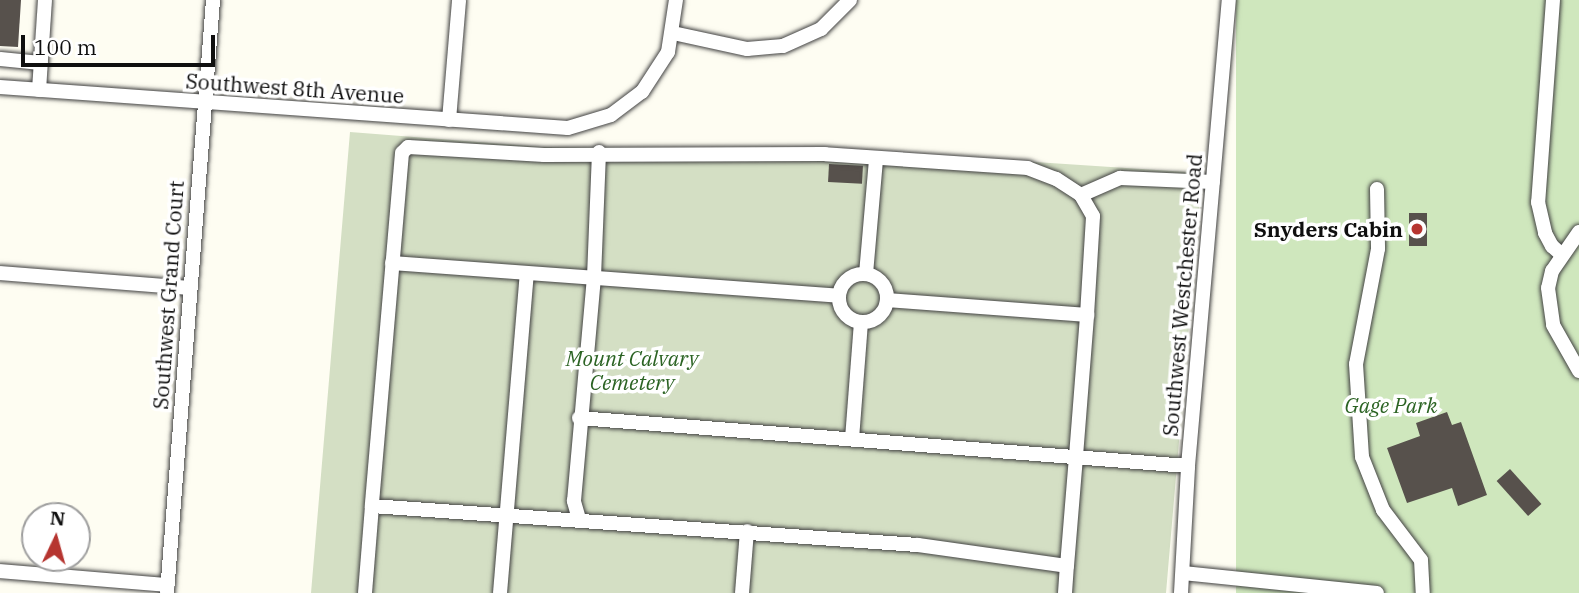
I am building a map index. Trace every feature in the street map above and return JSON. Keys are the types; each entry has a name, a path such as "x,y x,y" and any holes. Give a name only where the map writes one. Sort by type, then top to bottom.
{"street":[{"path":"38,90 45,0"},
{"name":"Southwest Grand Court","path":"167,589 188,288 213,0"},
{"path":"449,120 459,0"},
{"name":"Southwest 8th Avenue","path":"0,87 545,128 588,124 624,108 642,92 659,70 673,33 676,0"},
{"path":"673,33 747,49 783,46 821,29 850,0"},
{"name":"Southwest Westchester Road","path":"1181,593 1188,466 1229,0"},
{"path":"1553,0 1538,202 1545,233 1552,246 1561,254"},
{"path":"0,59 41,63"},
{"path":"365,593 402,153 408,147 544,155 600,152 825,153 876,159 1028,168 1056,179 1082,195 1093,216 1065,593"},
{"path":"579,519 574,501 579,418 594,277 600,152"},
{"path":"866,274 876,159"},
{"path":"1082,195 1120,178 1213,182"},
{"path":"1377,189 1378,248 1356,364 1362,457 1382,510 1420,560 1423,593"},
{"path":"1579,232 1561,254 1552,271 1548,307 1560,343 1579,371"},
{"path":"392,263 839,296"},
{"path":"0,273 188,288"},
{"path":"500,593 527,274"},
{"path":"866,274 882,283 887,300 879,316 861,322 845,313 839,296 848,280 866,274"},
{"path":"887,300 1087,315"},
{"path":"852,439 861,322"},
{"path":"579,418 1188,466"},
{"path":"372,506 747,531 964,549 993,558 1067,566"},
{"path":"742,593 747,531"},
{"path":"0,571 167,589"},
{"path":"1183,573 1377,593"}],"green space":[{"name":"Gage Park","path":"1236,0 1579,0 1579,593 1236,593"},
{"name":"Mount Calvary Cemetery","path":"350,132 542,147 819,148 1202,173 1166,593 311,593"}],"building":[{"path":"0,0 21,0 18,47 0,46"},
{"path":"829,164 863,166 862,184 828,182"},
{"name":"Snyders Cabin","path":"1409,213 1427,213 1427,246 1409,246"},
{"path":"1447,412 1452,425 1461,422 1487,495 1458,506 1452,488 1407,503 1387,448 1420,436 1416,423"},
{"path":"1510,469 1541,504 1528,516 1497,481"}],"place":[{"name":"Snyders Cabin","path":"1417,229"}]}
